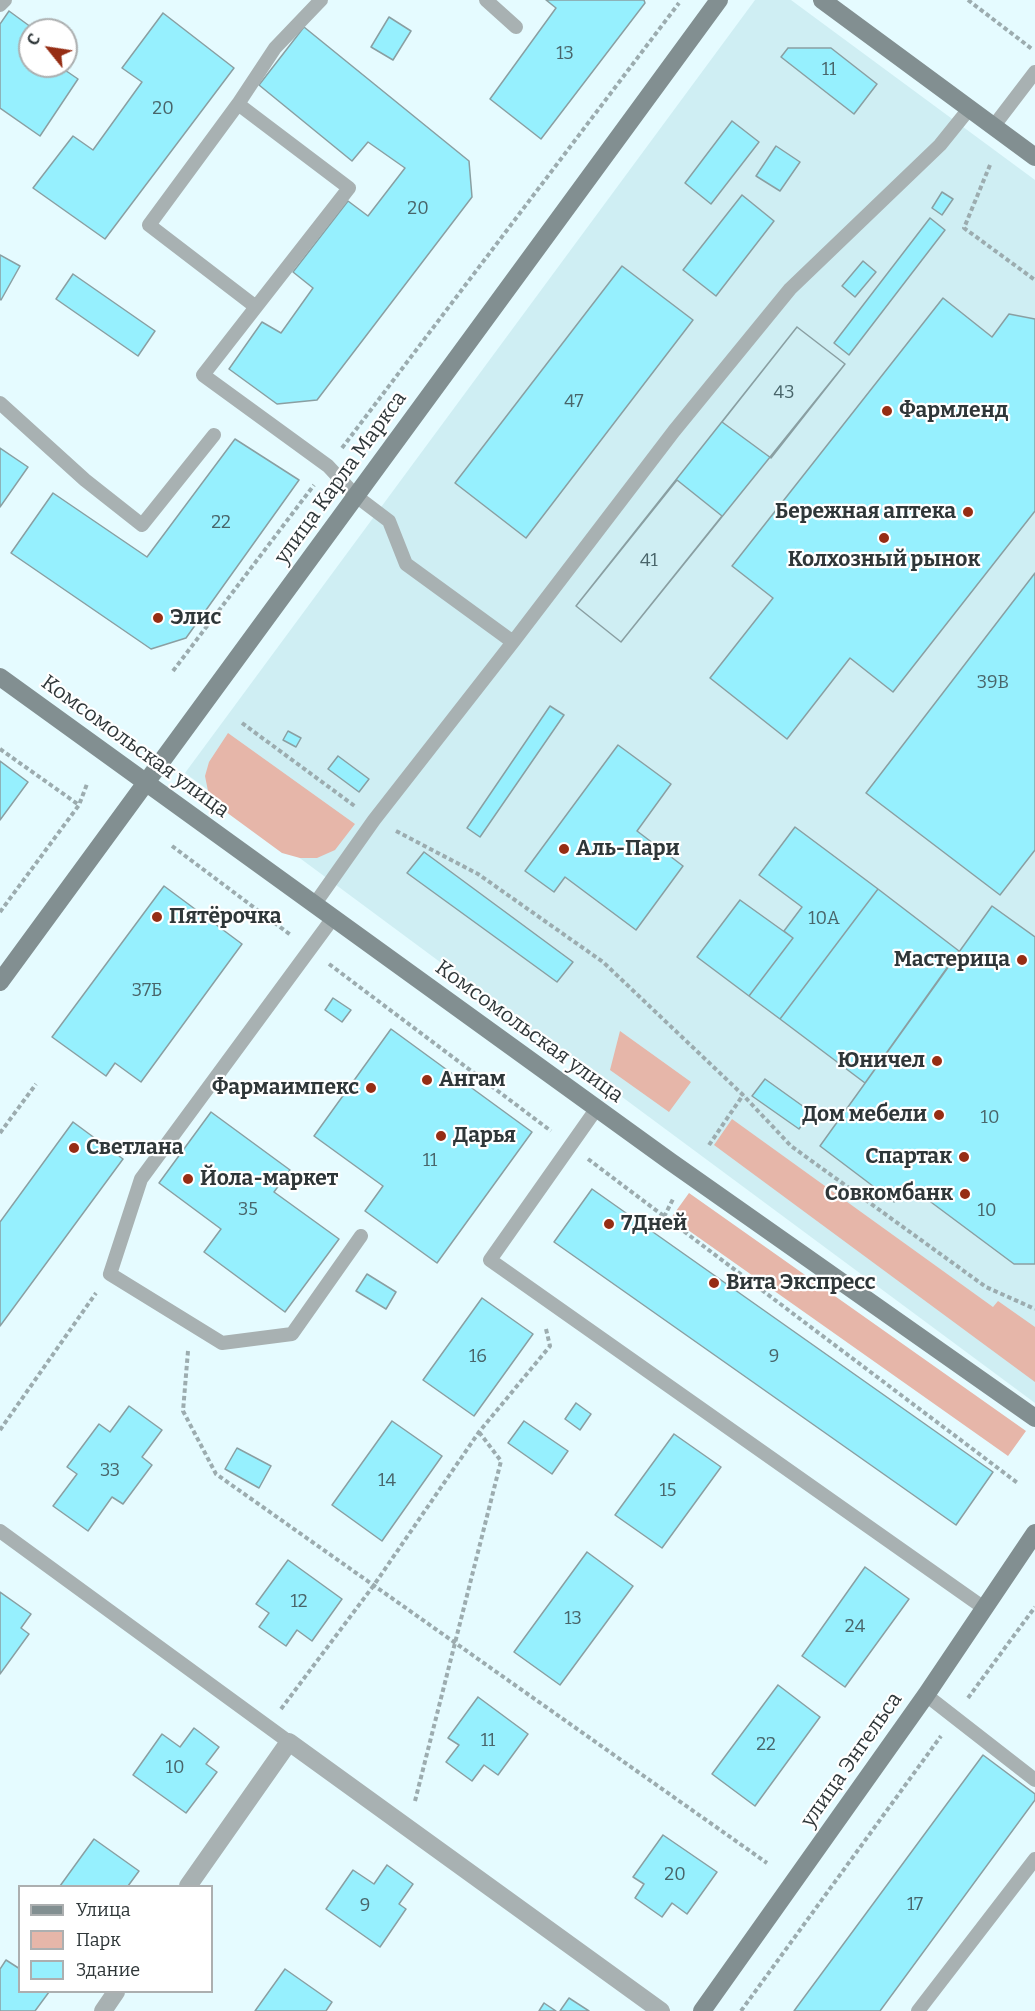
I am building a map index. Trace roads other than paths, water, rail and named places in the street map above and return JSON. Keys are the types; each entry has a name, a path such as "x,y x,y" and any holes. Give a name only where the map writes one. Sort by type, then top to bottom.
{"street":[{"name":"улица Карла Маркса","path":"0,982 719,0"},
{"path":"822,0 1035,157"},
{"name":"Комсомольская улица","path":"0,677 597,1108 1035,1418"},
{"name":"улица Энгельса","path":"702,2011 926,1695 1035,1533"},
{"path":"189,1885 288,1742 661,2011"},
{"path":"102,2011 115,1993"}],"lane":[{"path":"0,5 5,0"},
{"path":"256,307 149,225 238,104 275,48 321,0"},
{"path":"486,0 516,27"},
{"path":"993,127 1035,72"},
{"path":"238,104 349,188 203,375 328,466 356,496 389,521 406,564 513,642"},
{"path":"314,904 374,820 674,431 790,289 940,145 969,108"},
{"path":"0,403 86,480 142,525 214,435"},
{"path":"333,918 141,1179 110,1274 222,1343 292,1334 361,1236"},
{"path":"597,1108 490,1260 984,1608"},
{"path":"0,1531 288,1742"},
{"path":"926,1695 1035,1780"},
{"path":"918,2011 1035,1858"}],"place":[{"name":"Фармленд","path":"887,411"},
{"name":"Бережная аптека","path":"968,512"},
{"name":"Колхозный рынок","path":"884,538"},
{"name":"Элис","path":"158,618"},
{"name":"Аль-Пари","path":"564,849"},
{"name":"Пятёрочка","path":"157,917"},
{"name":"Мастерица","path":"1022,960"},
{"name":"Юничел","path":"937,1061"},
{"name":"Ангам","path":"427,1080"},
{"name":"Фармаимпекс","path":"371,1088"},
{"name":"Дом мебели","path":"939,1115"},
{"name":"Дарья","path":"441,1136"},
{"name":"Светлана","path":"74,1148"},
{"name":"Спартак","path":"964,1157"},
{"name":"Йола-маркет","path":"188,1179"},
{"name":"Совкомбанк","path":"965,1194"},
{"name":"7Дней","path":"609,1224"},
{"name":"Вита Экспресс","path":"714,1283"}]}
